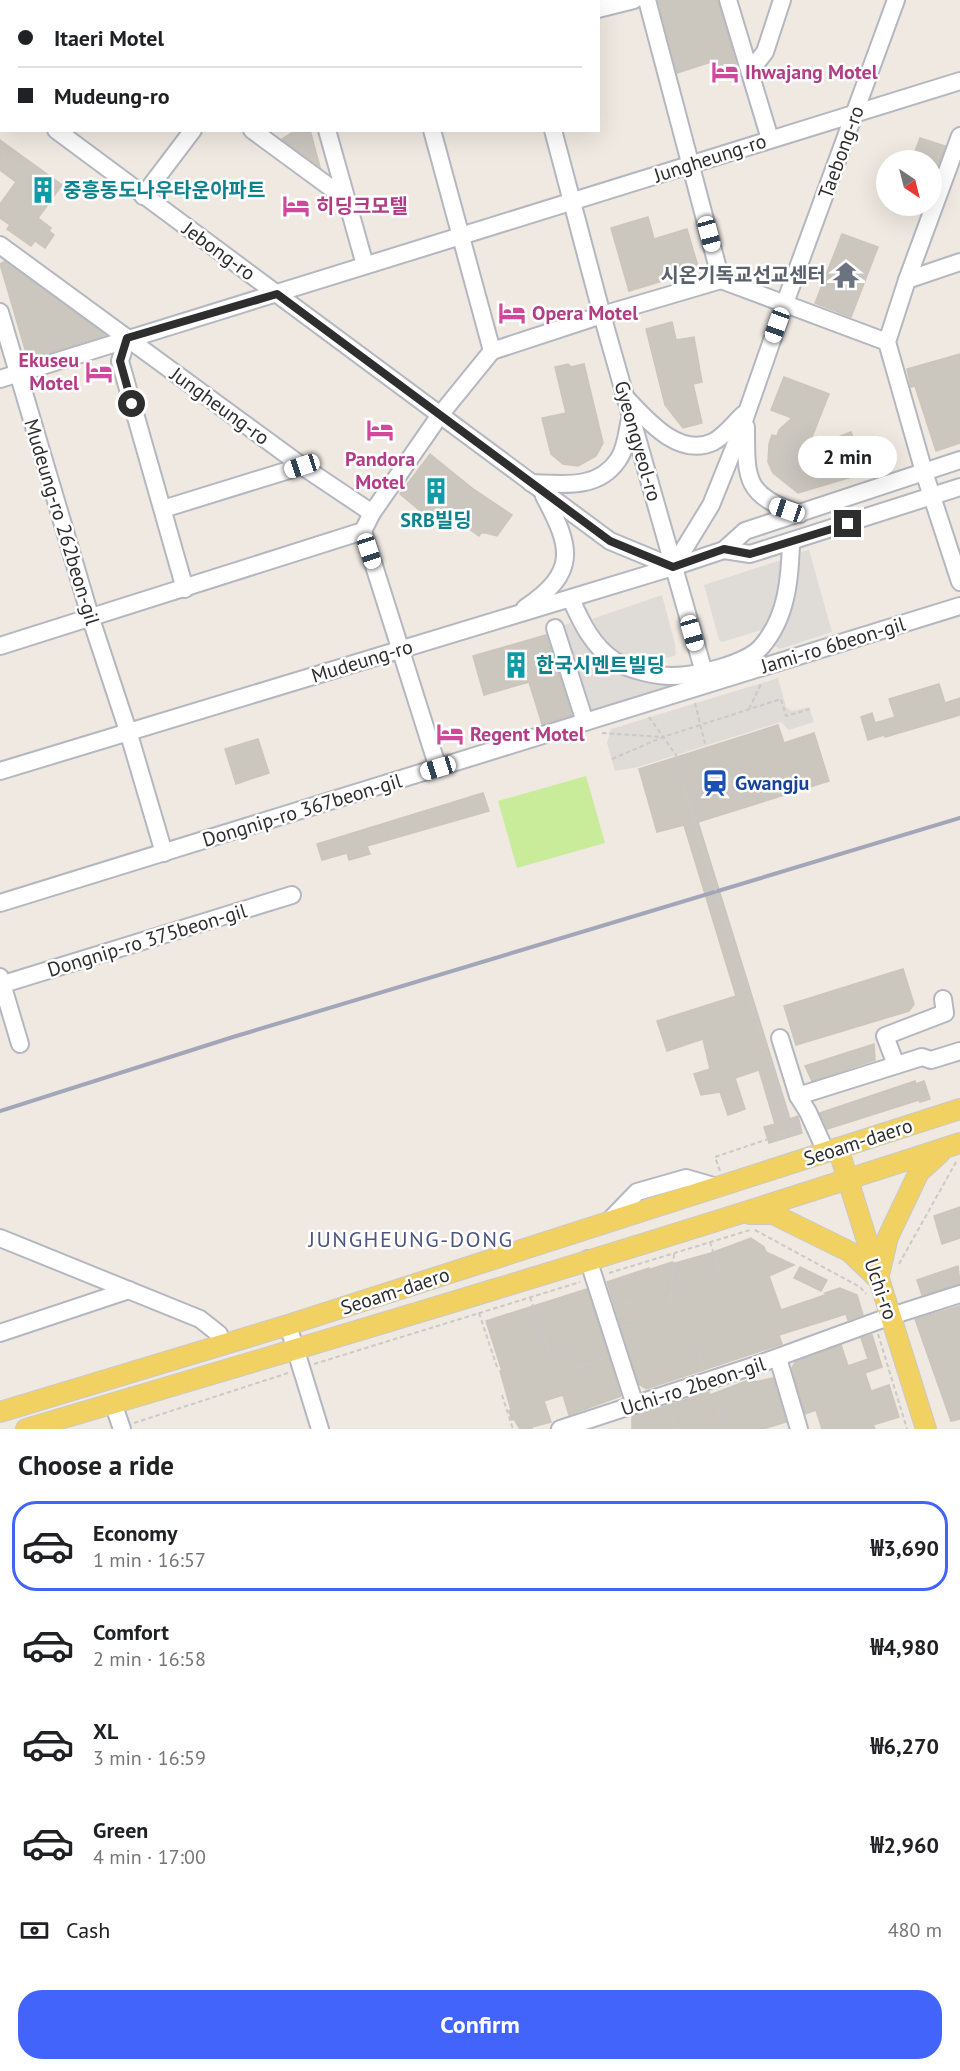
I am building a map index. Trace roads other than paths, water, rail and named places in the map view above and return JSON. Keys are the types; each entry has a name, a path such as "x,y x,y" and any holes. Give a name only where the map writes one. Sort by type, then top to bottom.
{"main road":[{"name":"Seoam-daero","path":"0,1412 288,1325 960,1109"},
{"name":"Seoam-daero","path":"26,1429 113,1403 298,1359 591,1269 739,1214 956,1148"},
{"path":"887,1275 888,1237 919,1172 956,1148"},
{"name":"Uchi-ro","path":"832,1150 848,1180 887,1275 883,1319 926,1429"},
{"path":"739,1214 773,1214 850,1252 887,1275"}],"street":[{"path":"600,8 634,0"},
{"path":"646,0 721,280"},
{"path":"728,0 770,139"},
{"path":"750,71 765,52 782,0"},
{"name":"Taebong-ro","path":"673,567 711,505 738,438 784,303 896,0"},
{"name":"Jungheung-ro","path":"0,379 960,81"},
{"name":"Jebong-ro","path":"59,132 610,541 673,567"},
{"path":"143,196 191,132"},
{"path":"255,132 346,199"},
{"path":"328,132 365,265"},
{"path":"433,132 492,351"},
{"name":"Gyeongyeol-ro","path":"554,132 673,567 701,681"},
{"path":"960,136 907,280 887,342 924,472 960,582"},
{"name":"Jungheung-ro","path":"0,245 302,466 372,513"},
{"path":"907,280 960,262"},
{"path":"438,768 363,531 372,513 440,415 492,351 602,315 721,280 887,342"},
{"name":"Mudeung-ro 262beon-gil","path":"0,312 91,619 128,731 164,853"},
{"path":"127,338 120,361 185,589"},
{"path":"625,398 660,432 679,442 691,445 703,445 718,439 746,411"},
{"path":"746,411 746,465 752,483 763,498 769,502 800,514"},
{"path":"514,616 550,590 559,579 563,567 563,535 536,486 574,485 593,480 605,473 618,460 626,441 630,415"},
{"name":"Mudeung-ro","path":"0,771 673,567 724,549 745,531 960,460"},
{"path":"163,509 302,466"},
{"name":"Mudeung-ro","path":"724,549 750,554 960,487"},
{"path":"1,644 91,619 363,531"},
{"path":"571,598 581,621 595,642 616,662 650,673 701,681 761,647 781,610 788,589 791,542"},
{"name":"Jami-ro 6beon-gil","path":"701,681 960,606"},
{"path":"555,628 585,722"},
{"name":"Dongnip-ro 367beon-gil","path":"0,903 585,722 701,681"},
{"name":"Dongnip-ro 375beon-gil","path":"20,1044 1,982 292,895"},
{"path":"896,1065 885,1036 945,1013 943,999"},
{"path":"780,1038 798,1096 832,1150"},
{"path":"798,1096 922,1057 931,1060 960,1051"},
{"path":"0,1238 200,1319 219,1334 223,1345"},
{"path":"591,1269 635,1405"},
{"path":"0,1333 129,1290"},
{"name":"Uchi-ro 2beon-gil","path":"570,1428 759,1365 883,1319 960,1294"},
{"path":"288,1325 320,1429"},
{"name":"Uchi-ro 2beon-gil","path":"778,1358 799,1429"},
{"path":"113,1403 121,1428"}],"railway":[{"path":"0,1111 233,1037 960,818"}],"place":[{"name":"Ihwajang Motel","path":"725,72"},
{"name":"중흥동도나우타운아파트","path":"43,190"},
{"name":"히딩크모텔","path":"296,206"},
{"name":"시온기독교선교센터","path":"846,275"},
{"name":"Opera Motel","path":"512,313"},
{"name":"Ekuseu Motel","path":"99,372"},
{"name":"Pandora Motel","path":"380,430"},
{"name":"SRB빌딩","path":"436,491"},
{"name":"한국시멘트빌딩","path":"516,665"},
{"name":"Regent Motel","path":"450,734"},
{"name":"Gwangju","path":"715,783"}],"district":[{"name":"JUNGHEUNG-DONG","path":"411,1239"}]}
